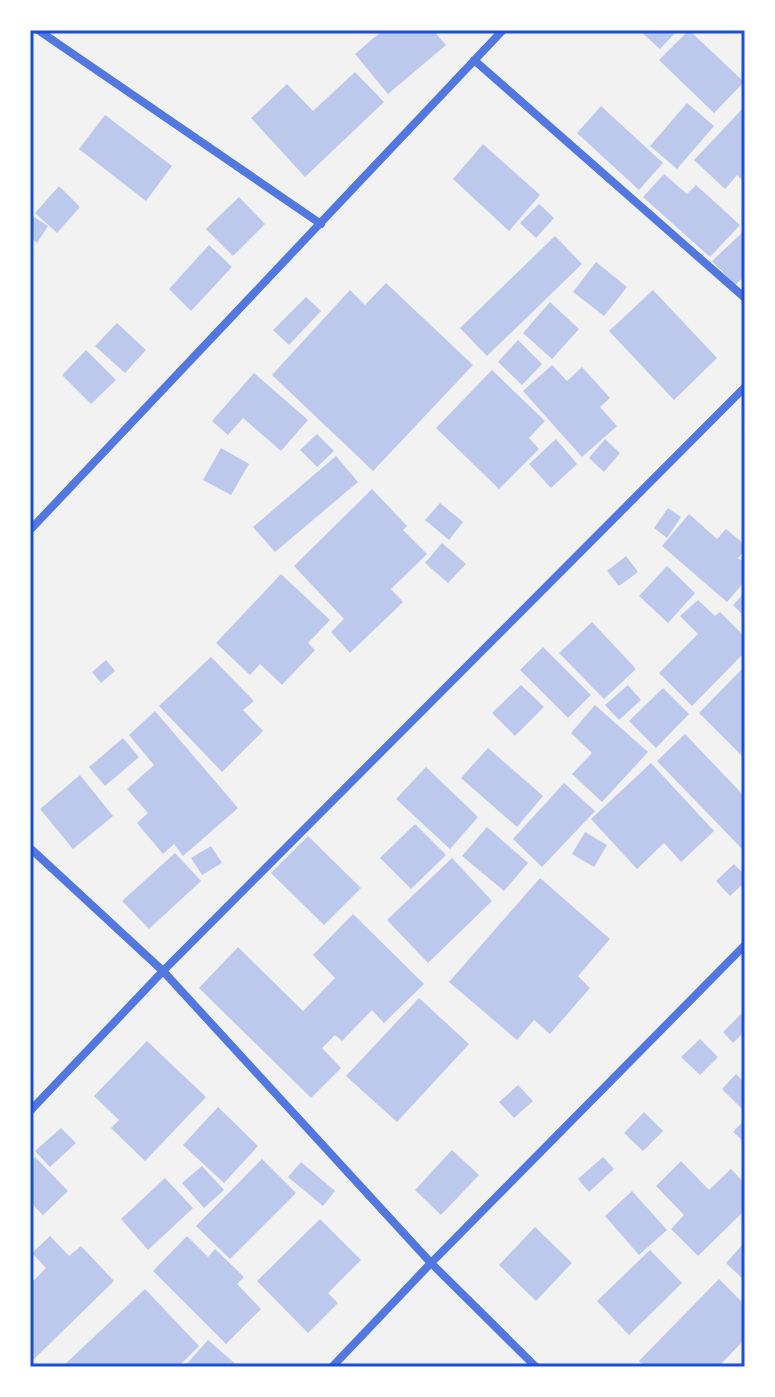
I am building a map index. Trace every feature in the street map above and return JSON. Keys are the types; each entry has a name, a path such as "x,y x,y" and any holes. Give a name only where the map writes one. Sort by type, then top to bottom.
{"street":[{"path":"38,30 321,224"},
{"path":"30,530 503,30"},
{"path":"474,60 745,298"},
{"path":"30,1111 163,971 745,387"},
{"path":"30,848 163,971 431,1263 536,1367"},
{"path":"332,1367 745,945"}],"building":[{"path":"383,30 433,30 446,45 388,94 355,54"},
{"path":"639,30 678,30 660,49"},
{"path":"689,30 744,82 714,113 659,60"},
{"path":"355,72 384,102 305,177 251,118 287,84 313,111"},
{"path":"687,103 714,126 677,169 650,146"},
{"path":"601,106 663,163 639,190 577,133"},
{"path":"745,106 745,183 737,175 725,189 694,160"},
{"path":"105,115 172,166 146,201 79,149"},
{"path":"483,144 540,195 509,231 453,179"},
{"path":"664,174 687,194 696,185 740,225 710,257 643,197"},
{"path":"59,186 80,207 57,233 35,213"},
{"path":"239,197 265,224 233,256 206,229"},
{"path":"539,204 554,218 536,238 520,223"},
{"path":"31,215 48,226 37,243 30,238"},
{"path":"745,230 745,276 735,285 712,261"},
{"path":"555,236 582,264 487,356 460,328"},
{"path":"209,245 232,267 191,311 169,289"},
{"path":"596,262 627,287 604,316 573,292"},
{"path":"386,283 473,365 373,471 272,375 350,290 365,305"},
{"path":"653,290 717,358 674,400 609,331"},
{"path":"306,297 321,311 289,345 273,330"},
{"path":"550,302 579,329 552,359 523,333"},
{"path":"117,323 146,350 125,373 95,346"},
{"path":"518,340 542,364 522,385 498,362"},
{"path":"86,350 116,380 91,404 62,375"},
{"path":"552,365 567,381 582,367 610,398 600,407 617,426 582,457 523,391"},
{"path":"492,370 545,421 529,438 539,449 499,489 436,428"},
{"path":"254,373 308,420 281,451 243,418 228,435 212,421"},
{"path":"317,434 334,451 317,467 300,450"},
{"path":"556,439 577,464 551,488 529,464"},
{"path":"605,439 620,453 604,472 589,458"},
{"path":"221,448 249,464 231,495 203,480"},
{"path":"336,456 358,482 275,552 253,527"},
{"path":"372,489 407,526 403,530 427,554 391,589 403,602 350,653 331,632 344,619 294,566"},
{"path":"440,503 463,522 449,540 425,520"},
{"path":"668,508 681,517 667,538 654,528"},
{"path":"689,514 717,539 726,529 745,545 738,558 745,563 745,581 727,602 662,546"},
{"path":"442,543 466,564 448,583 425,563"},
{"path":"626,556 638,572 619,586 607,571"},
{"path":"667,566 695,593 668,623 639,596"},
{"path":"281,574 330,620 308,643 315,650 282,685 260,664 250,675 216,643"},
{"path":"745,592 745,617 733,605"},
{"path":"698,600 715,616 720,612 745,637 745,652 692,706 659,673 698,634 680,616"},
{"path":"592,622 636,669 604,699 559,653"},
{"path":"543,647 591,695 568,718 520,670"},
{"path":"211,657 254,701 243,710 263,731 222,772 159,706"},
{"path":"106,660 115,671 101,683 92,672"},
{"path":"745,666 745,759 699,713"},
{"path":"521,685 544,707 515,736 492,713"},
{"path":"628,685 641,700 619,720 605,705"},
{"path":"663,688 689,714 656,748 629,721"},
{"path":"595,705 648,752 602,802 572,774 592,753 571,733"},
{"path":"155,711 238,808 183,856 174,844 163,854 137,823 148,813 127,789 154,765 129,735"},
{"path":"685,734 745,797 745,852 657,761"},
{"path":"123,738 139,757 105,786 89,767"},
{"path":"488,748 543,796 517,827 461,778"},
{"path":"651,763 714,831 681,862 664,843 637,869 591,819"},
{"path":"426,767 478,817 450,849 396,799"},
{"path":"80,775 113,816 73,849 40,809"},
{"path":"564,783 595,811 542,867 513,839"},
{"path":"415,824 446,855 411,889 380,858"},
{"path":"487,827 528,863 504,891 462,856"},
{"path":"585,832 607,845 594,867 572,854"},
{"path":"308,836 361,888 324,925 271,873"},
{"path":"211,846 222,863 202,875 191,858"},
{"path":"175,853 201,881 149,929 122,901"},
{"path":"452,858 492,901 428,963 387,920"},
{"path":"734,864 745,875 745,882 730,896 716,881"},
{"path":"540,878 610,939 578,976 590,988 550,1034 534,1020 517,1040 449,982"},
{"path":"353,914 424,984 384,1023 372,1010 342,1041 335,1035 322,1048 341,1068 311,1098 199,988 238,947 303,1011 335,978 313,955"},
{"path":"419,998 469,1044 397,1122 346,1076"},
{"path":"745,1010 745,1031 733,1043 723,1032"},
{"path":"700,1039 718,1057 700,1075 681,1057"},
{"path":"147,1041 206,1097 145,1161 111,1128 119,1120 94,1096"},
{"path":"736,1074 745,1083 743,1110 722,1089"},
{"path":"518,1085 533,1101 514,1118 499,1102"},
{"path":"218,1107 258,1146 224,1183 183,1145"},
{"path":"644,1112 663,1131 643,1151 624,1133"},
{"path":"745,1119 745,1143 733,1132"},
{"path":"61,1128 76,1143 50,1167 35,1151"},
{"path":"452,1150 479,1175 441,1215 415,1190"},
{"path":"35,1157 68,1191 43,1215 30,1202 30,1163"},
{"path":"603,1157 614,1169 589,1192 578,1179"},
{"path":"262,1159 296,1193 230,1259 196,1226"},
{"path":"681,1161 709,1190 731,1169 745,1184 745,1210 698,1256 671,1229 684,1215 656,1186"},
{"path":"301,1162 335,1191 323,1206 288,1177"},
{"path":"202,1166 224,1190 204,1208 182,1183"},
{"path":"165,1178 193,1208 148,1250 121,1219"},
{"path":"632,1191 667,1230 639,1255 605,1216"},
{"path":"320,1219 361,1260 328,1293 338,1303 308,1333 257,1281"},
{"path":"535,1227 572,1263 536,1301 499,1265"},
{"path":"50,1236 69,1256 81,1246 114,1281 30,1363 30,1284 46,1268 32,1253"},
{"path":"187,1236 208,1257 215,1249 244,1277 237,1284 261,1309 226,1344 153,1271"},
{"path":"745,1242 745,1281 726,1263"},
{"path":"650,1250 682,1283 629,1335 597,1301"},
{"path":"719,1279 745,1305 745,1339 718,1367 646,1367 639,1361"},
{"path":"145,1289 199,1346 178,1367 62,1367"},
{"path":"208,1340 239,1367 184,1367"}]}
